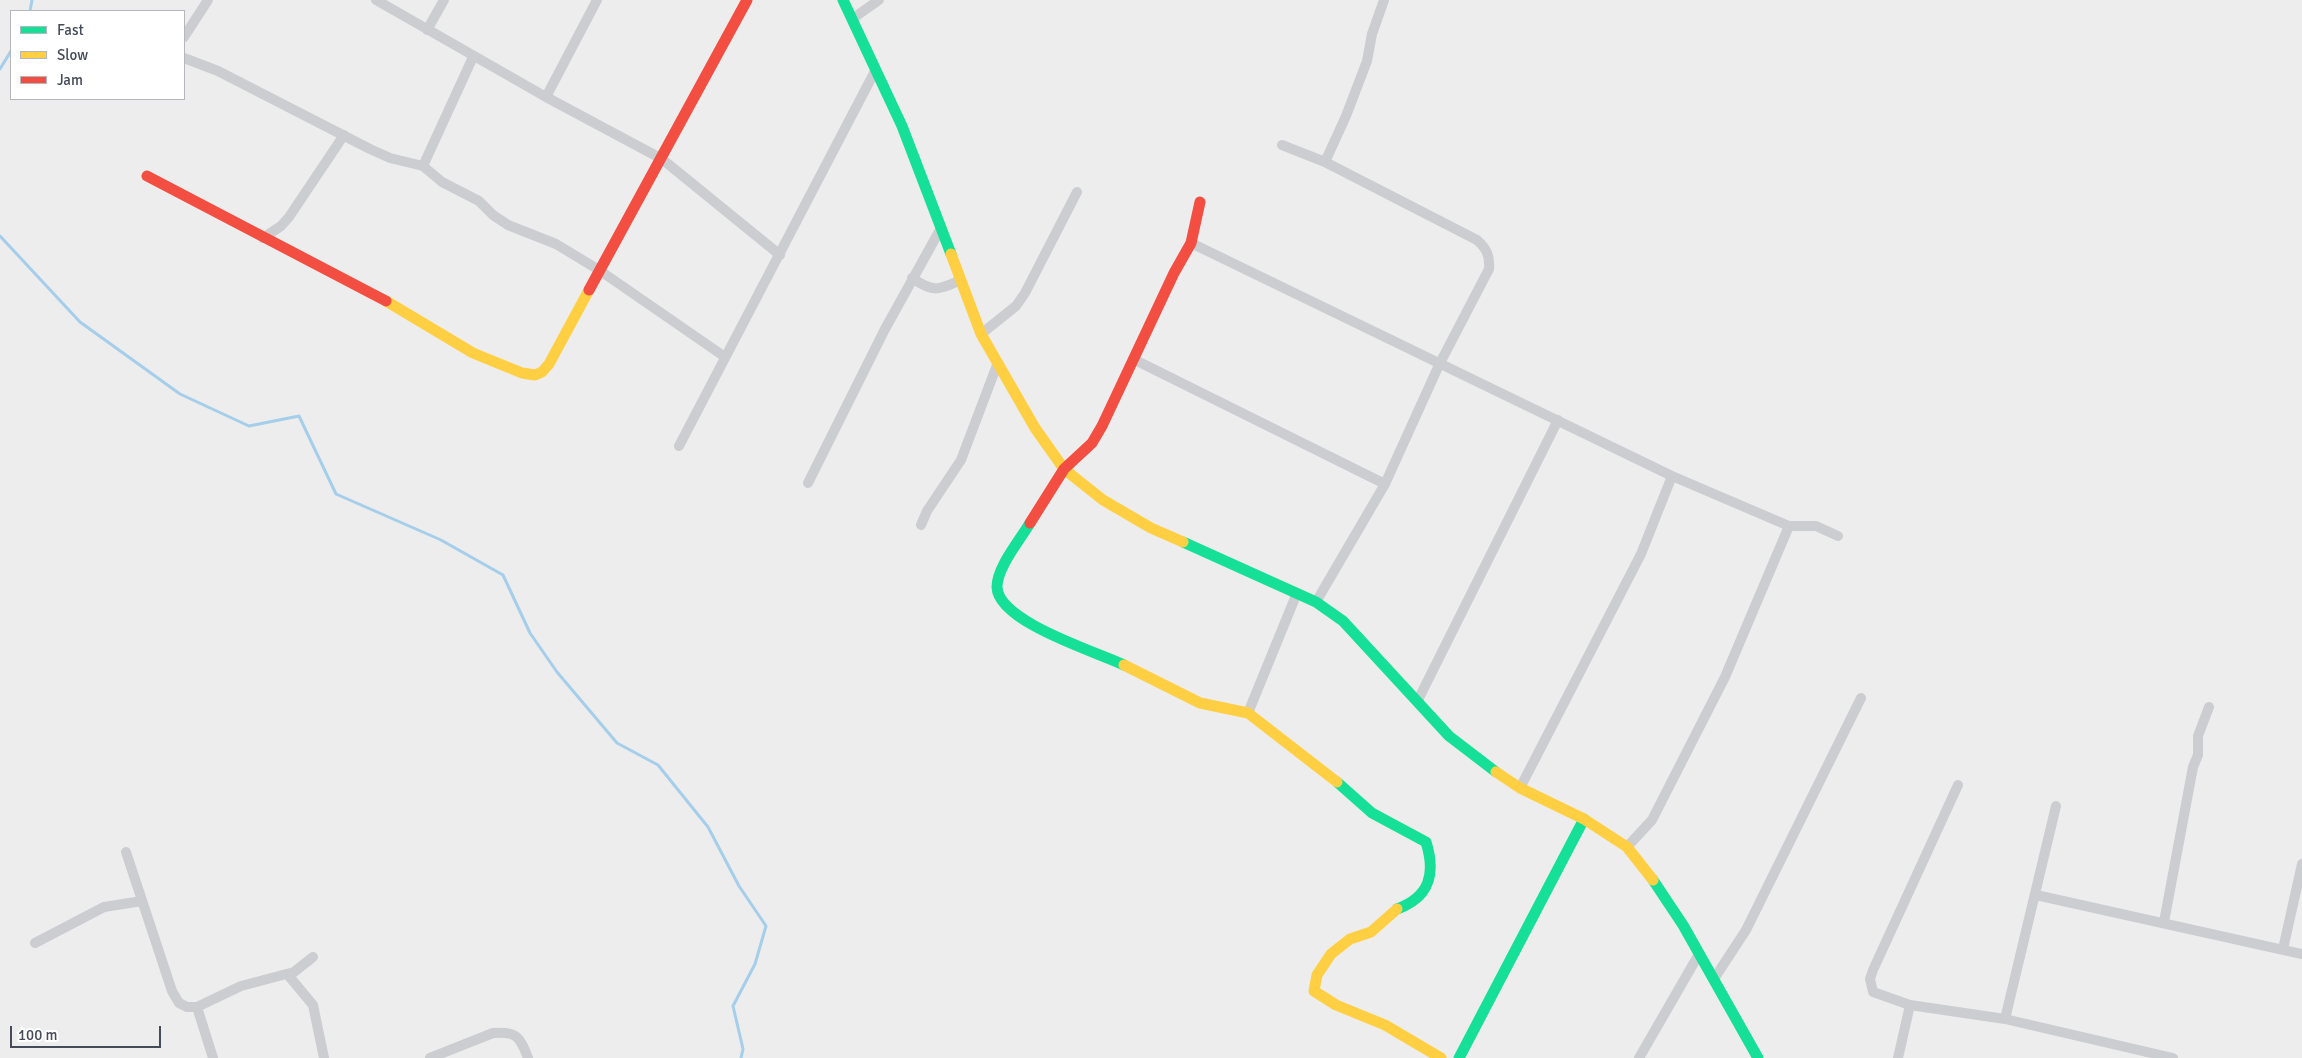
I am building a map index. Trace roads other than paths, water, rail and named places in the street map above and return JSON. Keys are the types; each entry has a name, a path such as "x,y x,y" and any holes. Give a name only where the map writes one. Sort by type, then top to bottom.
{"street":[{"path":"185,34 208,0"},
{"path":"376,0 473,57 662,159 780,255"},
{"path":"427,30 444,0"},
{"path":"546,97 597,0"},
{"path":"147,176 263,238 363,287 473,353 535,375 542,372 549,364 747,0"},
{"path":"843,0 902,126 981,334 997,365 1035,428 1064,469 1103,500 1151,528 1316,602 1342,621 1456,742 1478,761 1520,788 1584,819 1626,847 1662,892 1758,1058"},
{"path":"852,19 879,0"},
{"path":"1325,162 1346,116 1367,61 1372,34 1384,0"},
{"path":"422,166 473,57"},
{"path":"185,58 218,72 390,158 422,166 442,182 479,201 493,215 508,225 556,244 599,270 725,357"},
{"path":"679,446 875,71"},
{"path":"263,238 281,226 289,217 344,135"},
{"path":"1282,146 1325,162 1477,240 1485,247 1489,261 1489,269 1439,365 1385,484 1316,602"},
{"path":"981,334 1016,306 1025,293 1077,192"},
{"path":"1200,202 1190,243 1092,443 1064,469 1000,572 997,589 1006,607 1034,626 1082,649 1117,662 1200,703 1248,713 1303,757 1327,773 1372,813 1426,842 1430,853 1431,879 1418,897 1414,902 1395,910 1366,935 1357,936 1341,946 1327,959 1315,977 1314,991 1334,1004 1402,1034 1441,1058"},
{"path":"808,483 885,328 941,228"},
{"path":"1190,243 1672,476 1789,526 1816,526 1838,536"},
{"path":"912,278 925,287 939,290 961,280"},
{"path":"1133,359 1385,484"},
{"path":"922,525 928,511 961,460 997,365"},
{"path":"1418,700 1558,420"},
{"path":"1520,788 1641,554 1672,476"},
{"path":"1626,847 1652,820 1725,677 1789,526"},
{"path":"1248,713 1297,593"},
{"path":"1714,979 1746,930 1861,698"},
{"path":"2164,922 2193,767 2198,755 2198,736 2209,707"},
{"path":"1958,785 1870,979 1874,992 1910,1005 2005,1020 2173,1058"},
{"path":"2005,1020 2056,806"},
{"path":"1459,1058 1584,819"},
{"path":"126,852 175,1000 187,1007 197,1007 241,986 288,975 300,969 313,957"},
{"path":"2283,949 2302,864"},
{"path":"2036,894 2302,954"},
{"path":"35,943 104,907 142,901"},
{"path":"1639,1058 1699,954"},
{"path":"288,975 313,1005 324,1058"},
{"path":"1898,1058 1910,1005"},
{"path":"197,1007 213,1058"},
{"path":"430,1058 493,1033 504,1032 514,1034 522,1041 528,1058"}],"waterway":[{"path":"30,10 32,0"},
{"path":"0,69 10,53"},
{"path":"0,236 80,322 180,394 249,426 299,416 336,494 441,540 503,575 530,633 557,672 617,743 658,765 708,827 739,886 766,926 755,964 733,1006 743,1049 741,1058"}]}
